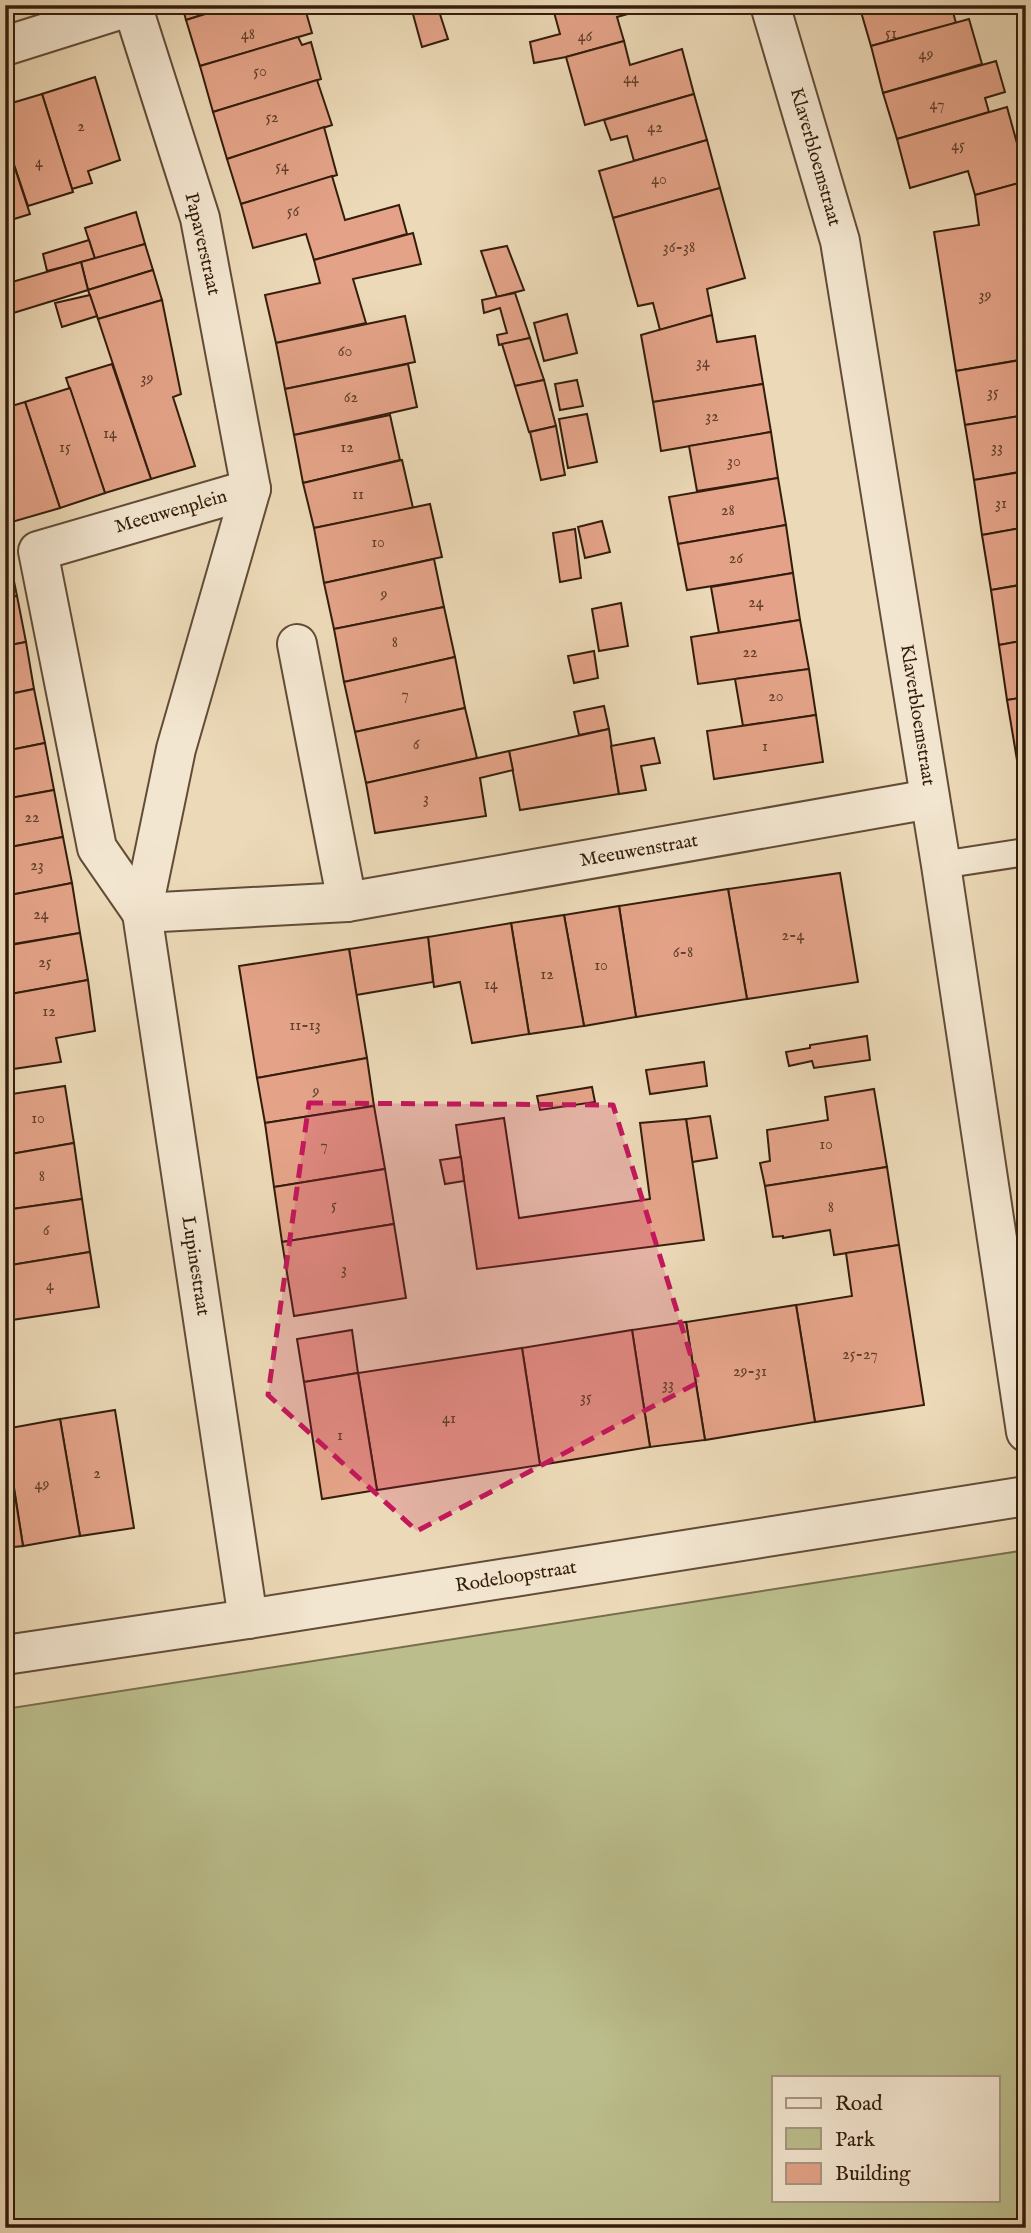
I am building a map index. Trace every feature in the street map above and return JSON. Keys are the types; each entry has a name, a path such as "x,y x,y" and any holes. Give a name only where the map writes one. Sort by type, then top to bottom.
{"street":[{"path":"5,46 132,5"},
{"name":"Papaverstraat","path":"132,5 200,219 251,489"},
{"name":"Klaverbloemstraat","path":"770,5 840,241 941,865 1026,1432"},
{"name":"Meeuwenplein","path":"142,913 176,749 251,489"},
{"name":"Meeuwenplein","path":"142,913 97,848 38,551 251,489"},
{"path":"142,913 347,902 297,644"},
{"name":"Meeuwenstraat","path":"347,902 930,799"},
{"name":"Lupinestraat","path":"142,913 248,1619"},
{"name":"Rodeloopstraat","path":"5,1655 1026,1496"}],"lane":[{"path":"941,865 1026,852"}],"highlighted area":[{"path":"309,1103 613,1105 699,1382 417,1531 268,1395"}],"green space":[{"path":"1026,1550 1026,2228 5,2228 5,1709"}],"building":[{"path":"182,5 234,5 186,20"},
{"path":"234,5 304,5 312,33 200,66 186,20"},
{"path":"437,5 448,39 422,47 411,7"},
{"path":"552,5 660,5 617,17 624,41 534,63 530,42 560,34"},
{"path":"859,5 951,5 956,23 871,46"},
{"path":"969,19 982,64 883,93 871,46"},
{"path":"298,37 302,45 311,42 321,79 213,112 200,66"},
{"path":"624,41 630,65 682,49 694,94 585,125 566,57"},
{"path":"996,61 1005,92 985,98 989,112 897,139 883,93"},
{"path":"95,77 120,160 88,171 92,183 72,189 42,94"},
{"path":"317,80 332,125 227,159 213,112"},
{"path":"42,94 73,192 28,206 5,138 5,105"},
{"path":"694,94 707,140 634,161 627,136 611,140 604,120"},
{"path":"1007,107 1020,154 1026,153 1026,181 975,195 968,171 910,188 897,139"},
{"path":"324,127 337,175 241,204 227,159"},
{"path":"5,138 30,214 5,222"},
{"path":"707,140 720,188 613,218 599,171"},
{"path":"332,176 345,220 399,205 407,234 314,260 306,234 253,248 241,204"},
{"path":"1026,181 1026,359 956,371 934,232 979,225 975,195"},
{"path":"720,188 745,278 707,289 712,315 660,330 653,303 638,306 613,218"},
{"path":"136,212 145,244 95,259 85,228"},
{"path":"413,233 421,264 353,279 366,323 276,343 265,295 320,283 314,260"},
{"path":"89,240 95,259 47,271 43,254"},
{"path":"145,244 153,270 88,290 81,262"},
{"path":"507,246 524,290 497,297 481,251"},
{"path":"81,262 88,290 10,314 5,299 5,284"},
{"path":"153,270 162,300 98,319 88,290"},
{"path":"515,293 530,338 499,345 497,335 507,333 500,308 484,313 482,300"},
{"path":"90,295 97,316 62,327 55,303"},
{"path":"162,300 181,394 173,397 195,466 151,479 98,319"},
{"path":"567,314 577,353 544,361 534,323"},
{"path":"712,315 717,342 755,336 763,384 653,402 641,335"},
{"path":"405,316 415,362 285,389 276,343"},
{"path":"530,338 544,380 515,386 502,344"},
{"path":"1026,359 1026,415 965,425 956,371"},
{"path":"112,364 151,479 105,493 66,378"},
{"path":"408,364 417,407 294,435 285,389"},
{"path":"544,380 556,426 529,432 515,386"},
{"path":"577,380 583,406 560,410 555,384"},
{"path":"763,384 771,432 661,451 653,402"},
{"path":"70,388 105,493 60,508 25,402"},
{"path":"25,402 60,508 5,524 5,408"},
{"path":"587,414 597,462 568,468 559,419"},
{"path":"390,415 400,460 303,483 294,435"},
{"path":"1026,415 1026,471 974,480 965,425"},
{"path":"556,426 565,475 541,480 530,432"},
{"path":"771,432 778,478 697,491 689,446"},
{"path":"402,460 413,508 314,528 303,483"},
{"path":"1026,471 1026,527 982,535 974,480"},
{"path":"778,478 786,525 678,544 669,497"},
{"path":"430,504 442,557 324,583 314,528"},
{"path":"602,521 610,552 585,558 578,527"},
{"path":"786,525 793,573 687,590 678,544"},
{"path":"1026,527 1026,584 991,590 982,535"},
{"path":"575,529 581,578 560,582 553,533"},
{"path":"7,547 17,596 5,598 5,548"},
{"path":"434,559 444,607 334,629 324,583"},
{"path":"793,573 800,620 719,633 711,587"},
{"path":"1026,584 1026,640 999,645 991,590"},
{"path":"17,596 26,642 5,646 5,598"},
{"path":"621,603 628,646 599,651 592,609"},
{"path":"444,607 455,657 344,682 334,629"},
{"path":"800,620 809,669 698,684 691,637"},
{"path":"1026,640 1026,697 1007,700 999,645"},
{"path":"26,642 34,689 5,695 5,646"},
{"path":"594,651 598,678 574,683 568,656"},
{"path":"455,657 465,708 355,732 344,682"},
{"path":"809,669 816,715 743,726 735,679"},
{"path":"34,689 45,743 5,751 5,695"},
{"path":"1026,697 1026,753 1016,754 1007,700"},
{"path":"604,706 609,729 579,735 574,712"},
{"path":"465,708 477,758 366,783 355,732"},
{"path":"816,715 823,762 714,779 707,731"},
{"path":"609,729 619,794 520,810 509,751"},
{"path":"654,738 660,763 641,766 646,790 619,794 611,746"},
{"path":"45,743 54,790 5,799 5,751"},
{"path":"509,751 513,770 480,778 486,816 375,833 366,783"},
{"path":"1026,753 1026,810 1025,810 1016,754"},
{"path":"54,790 63,837 5,848 5,799"},
{"path":"63,837 72,883 5,896 5,848"},
{"path":"840,873 858,982 747,999 728,889"},
{"path":"72,883 80,933 7,945 5,896"},
{"path":"728,889 747,999 636,1017 619,906"},
{"path":"619,906 636,1017 584,1026 564,915"},
{"path":"564,915 584,1026 529,1034 511,923"},
{"path":"511,923 529,1034 472,1043 460,982 434,987 428,937"},
{"path":"80,933 88,980 5,995 5,946"},
{"path":"428,937 433,982 356,995 349,949"},
{"path":"349,949 367,1058 257,1078 239,966"},
{"path":"88,980 95,1031 56,1038 61,1062 13,1069 5,1029 5,995"},
{"path":"867,1036 870,1060 814,1068 812,1061 789,1066 786,1052 810,1048 810,1045"},
{"path":"367,1058 374,1106 265,1123 257,1078"},
{"path":"704,1062 707,1086 650,1094 646,1070"},
{"path":"65,1086 74,1143 5,1155 5,1095"},
{"path":"592,1087 595,1102 540,1110 537,1096"},
{"path":"874,1089 887,1167 765,1186 760,1163 770,1161 767,1130 828,1120 825,1097"},
{"path":"374,1106 385,1169 274,1187 265,1123"},
{"path":"710,1116 717,1158 692,1162 686,1119"},
{"path":"504,1118 519,1218 650,1199 640,1123 686,1119 704,1240 477,1269 456,1125"},
{"path":"74,1143 82,1199 5,1210 5,1155"},
{"path":"461,1157 464,1181 445,1184 440,1160"},
{"path":"887,1167 899,1245 834,1255 830,1230 783,1238 773,1237 765,1186"},
{"path":"385,1169 394,1224 282,1242 274,1187"},
{"path":"82,1199 90,1252 5,1266 5,1210"},
{"path":"394,1224 406,1298 294,1316 282,1242"},
{"path":"899,1245 924,1405 815,1422 796,1305 852,1296 846,1253"},
{"path":"90,1252 99,1307 5,1321 5,1266"},
{"path":"796,1305 815,1422 705,1440 686,1322"},
{"path":"686,1322 705,1440 650,1447 632,1330"},
{"path":"352,1330 358,1373 304,1382 297,1339"},
{"path":"632,1330 650,1447 540,1465 522,1348"},
{"path":"522,1348 540,1465 377,1490 358,1373"},
{"path":"358,1373 377,1490 322,1499 304,1382"},
{"path":"115,1410 134,1528 80,1536 60,1419"},
{"path":"60,1419 80,1536 23,1546 5,1429"},
{"path":"5,1433 23,1546 5,1548"}]}
